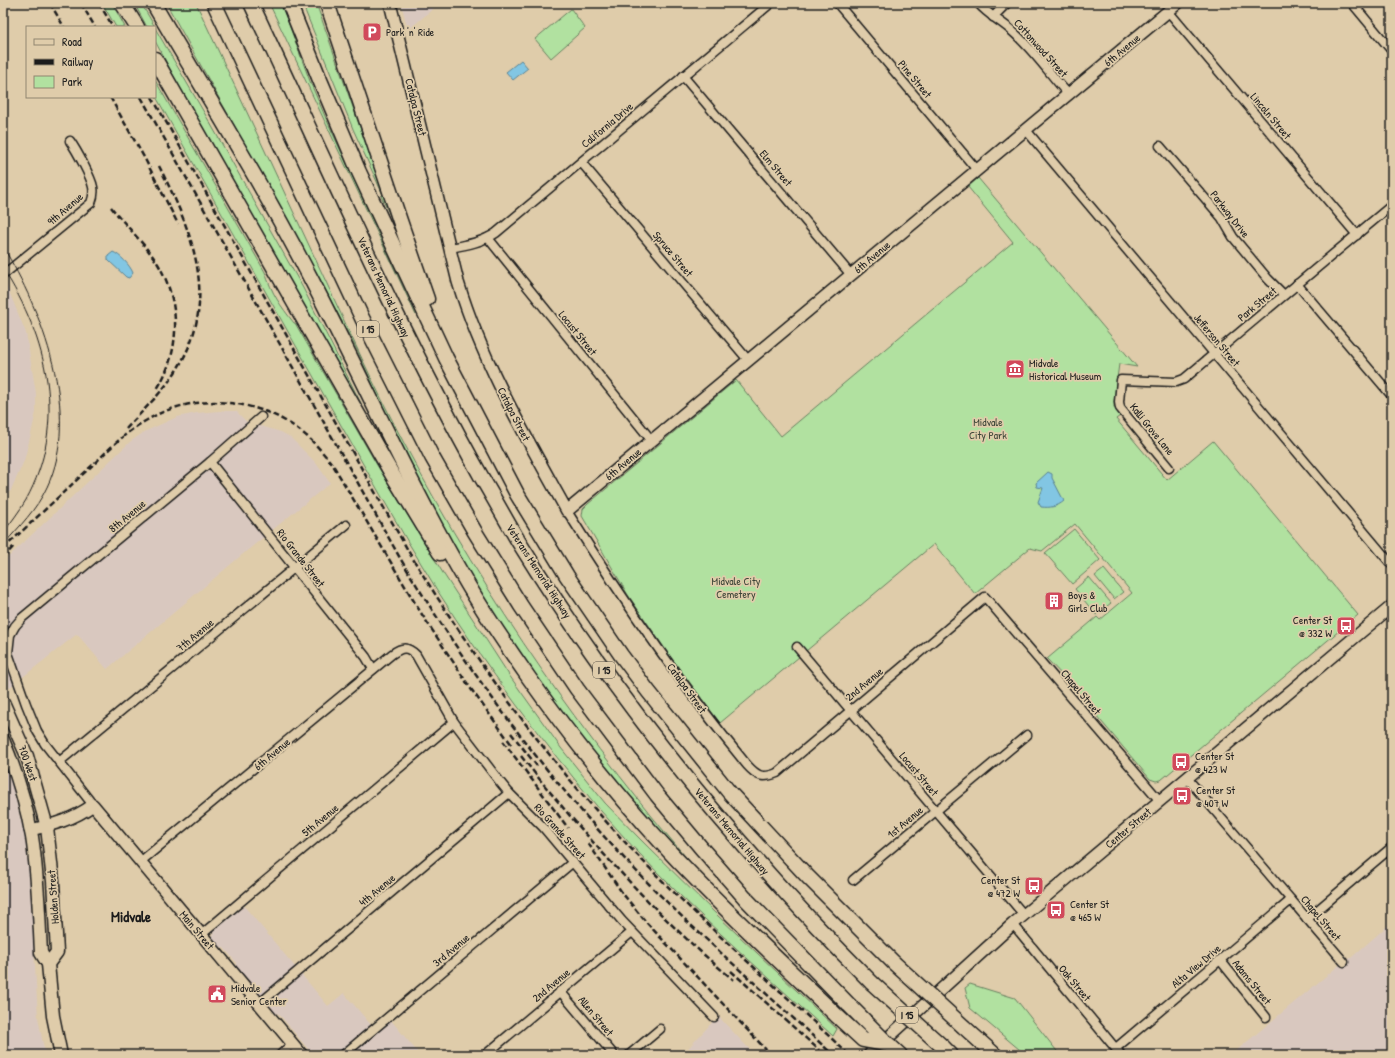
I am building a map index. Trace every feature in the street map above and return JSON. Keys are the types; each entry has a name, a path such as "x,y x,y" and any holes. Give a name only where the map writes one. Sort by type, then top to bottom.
{"highway":[{"path":"154,3 299,256 430,516 458,567 484,611 547,703"},
{"name":"I 15","path":"214,3 363,320 432,457 475,532 521,606 577,689 657,795 703,850 745,898 849,1006 900,1055"},
{"name":"Veterans Memorial Highway","path":"251,3 396,315 446,413 519,543 589,648 653,736 705,800 822,933 872,983 947,1051"},
{"path":"289,3 359,172 439,344 513,487 541,535 593,616 648,691 730,792 808,877 894,963 995,1055"},
{"path":"327,3 428,302 470,405"},
{"path":"124,5 136,26"},
{"path":"156,61 392,474 487,627 516,666 615,790 670,852 714,897 863,1040 889,1045"}],"main road":[{"name":"700 West","path":"3,702 27,756 47,827"},
{"name":"700 West","path":"3,740 16,774 30,830"},
{"name":"Holden Street","path":"47,827 53,881 56,952 48,964"},
{"name":"Holden Street","path":"30,830 36,865 41,953 48,964 53,1016 61,1055"}],"street":[{"name":"Catalpa Street","path":"390,3 465,305 488,363 514,417 567,511 609,578 658,649 706,714 754,772"},
{"name":"California Drive","path":"450,248 488,238 496,233 771,3"},
{"name":"Pine Street","path":"837,3 977,170"},
{"name":"Cottonwood Street","path":"978,3 993,17 1012,30 1022,40 1068,94"},
{"path":"993,17 1007,3"},
{"name":"6th Avenue","path":"567,511 1178,3"},
{"path":"1352,3 1392,51"},
{"name":"Lincoln Street","path":"1168,11 1357,235"},
{"name":"Elm Street","path":"683,76 852,274"},
{"name":"Jefferson Street","path":"1026,130 1392,565"},
{"name":"9th Avenue","path":"3,275 91,203 93,198 93,186 76,149 70,141"},
{"name":"Parkway Drive","path":"1160,146 1222,218 1233,237 1268,279 1284,295"},
{"name":"Spruce Street","path":"581,162 748,360"},
{"name":"Park Street","path":"1121,380 1180,381 1392,205"},
{"name":"Locust Street","path":"488,238 652,441"},
{"path":"1297,284 1392,396"},
{"name":"Kalli Grove Lane","path":"1121,380 1119,402 1120,408 1169,468"},
{"name":"8th Avenue","path":"10,635 22,618 210,462 261,417"},
{"name":"Rio Grande Street","path":"210,462 366,657 373,670"},
{"name":"7th Avenue","path":"59,762 346,525"},
{"name":"2nd Avenue","path":"754,772 767,776 777,773 985,597"},
{"name":"Chapel Street","path":"985,597 1160,801"},
{"name":"Center Street","path":"868,1055 1012,924 1392,606"},
{"name":"Main Street","path":"10,635 8,653 26,704 44,744 140,862 302,1055"},
{"name":"Locust Street","path":"797,647 1024,915"},
{"name":"6th Avenue","path":"140,862 373,670 398,650 405,648"},
{"name":"Rio Grande Street","path":"405,648 411,650 416,655 454,722 509,793 543,827 632,932 714,1018"},
{"name":"5th Avenue","path":"201,934 454,722"},
{"name":"1st Avenue","path":"853,880 1027,735"},
{"name":"Chapel Street","path":"1188,778 1344,962"},
{"name":"4th Avenue","path":"259,1004 509,793"},
{"path":"30,830 47,827 72,818 84,812 93,805"},
{"path":"1307,919 1392,847"},
{"name":"3rd Avenue","path":"343,1055 573,862"},
{"name":"Alta View Drive","path":"1116,1048 1291,900"},
{"name":"Oak Street","path":"1012,924 1121,1055"},
{"name":"2nd Avenue","path":"485,1055 632,932"},
{"name":"Adams Street","path":"1220,960 1266,1017"},
{"name":"Allen Street","path":"560,992 614,1055"},
{"path":"629,1055 660,1029"},
{"path":"280,1055 292,1044"}],"shaded area":[{"path":"401,3 440,3 408,30"},
{"path":"6,284 26,333 36,393 36,412 24,461 10,492 3,490 3,288"},
{"path":"219,411 236,411 247,422 281,432 290,437 316,463 330,483 243,554 107,669 77,634 9,688 3,677 3,562 131,441 146,431 177,417"},
{"path":"3,757 12,784 25,836 30,882 38,1017 46,1055 3,1055"},
{"path":"244,906 328,1006 344,993 371,1025 385,1013 420,1055 313,1055 279,1014 272,1012 236,968 237,963 224,948 218,946 212,938 214,931"},
{"path":"1392,922 1392,1055 1231,1055 1338,966 1352,957"},
{"path":"718,1016 755,1055 682,1055"}],"green space":[{"path":"102,3 112,3 124,26 115,26"},
{"path":"134,3 141,3 154,26 146,26"},
{"path":"166,3 196,3 383,402 437,503 470,559 505,615 580,723 619,776 703,877 701,878 622,790 523,661 456,553 404,453 357,350 316,272"},
{"path":"269,3 281,3 311,84 416,315"},
{"path":"302,3 316,3 395,226 381,196 383,195 353,129"},
{"path":"571,9 585,28 551,58 535,39"},
{"path":"156,30 303,288 379,439 201,127 156,43"},
{"path":"156,82 265,272 277,299 295,323 377,465 443,573 509,675 561,748 605,803 717,915 837,1029 833,1036 684,899 628,841 557,758 475,647 437,590 366,470 156,97"},
{"name":"Midvale City Park","path":"978,178 1137,367 1119,364 1114,407 1120,416 1116,419 1167,480 1213,441 1358,615 1161,780 1156,781 1150,779 1047,659 1097,617 1100,620 1132,593 1075,524 1042,551 1030,548 975,594 934,544 720,723 670,656 628,595 582,516 583,509 588,504 736,380 781,436 1013,242 968,187"},
{"path":"1074,529 1100,560 1072,584 1045,553"},
{"path":"1104,569 1123,592 1114,599 1095,576"},
{"path":"1089,577 1111,603 1096,615 1075,589"},
{"path":"970,984 1015,998 1060,1055 1026,1055 970,1008 965,988"}],"water":[{"path":"521,60 528,68 513,80 506,72"},
{"path":"113,252 119,255 132,270 133,273 129,278 108,260 108,256"},
{"path":"1048,472 1052,474 1052,478 1064,501 1053,507 1041,507 1038,502 1043,488 1037,487 1036,483"}],"tram line":[{"path":"3,247 18,273 43,332 53,364 59,396 60,428 57,458 47,487 33,510 3,545"},
{"path":"3,269 19,296 41,353 47,382 49,412 46,441 39,471 26,500 3,533"}],"railway":[{"path":"50,3 63,26"},
{"path":"81,3 94,26"},
{"path":"99,3 112,26"},
{"path":"111,98 145,159 178,224"},
{"path":"142,98 400,558 455,645 515,729 580,809 614,848 650,885 695,929 833,1055"},
{"path":"153,98 410,554 462,635 517,713 546,751 608,824 666,885 849,1055"},
{"path":"126,429 171,379 190,345 197,319 199,293 197,267 191,242 182,216 159,166"},
{"path":"111,207 158,264 166,279 171,295 174,311 174,343 171,359 157,389"},
{"path":"95,463 140,424 165,411 184,405 204,402 224,402 245,405 282,419 299,430 322,451 333,465 421,613 471,689 512,745"},
{"path":"3,549 98,460"},
{"path":"3,558 14,546"},
{"path":"511,733 537,766"},
{"path":"503,741 568,828"},
{"path":"521,756 572,818 626,878 678,931 734,980"},
{"path":"588,843 623,894 646,922 771,1055"},
{"path":"731,971 819,1050"}],"place":[{"name":"Park 'n' Ride","path":"372,32"},
{"name":"Midvale Historical Museum","path":"1015,369"},
{"name":"Boys & Girls Club","path":"1054,601"},
{"name":"Center St @ 332 W","path":"1346,626"},
{"name":"Center St @ 423 W","path":"1181,762"},
{"name":"Center St @ 407 W","path":"1182,796"},
{"name":"Center St @ 472 W","path":"1034,886"},
{"name":"Center St @ 465 W","path":"1056,910"},
{"name":"Midvale Senior Center","path":"217,994"}],"district":[{"name":"Midvale","path":"131,917"}],"park label":[{"name":"Midvale City Cemetery","path":"736,587"}]}
